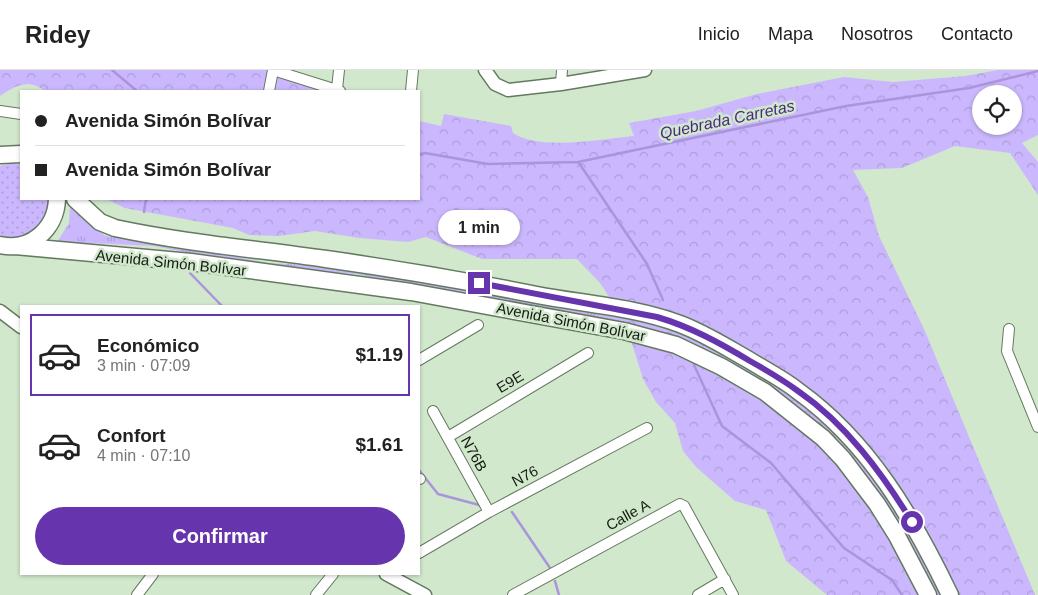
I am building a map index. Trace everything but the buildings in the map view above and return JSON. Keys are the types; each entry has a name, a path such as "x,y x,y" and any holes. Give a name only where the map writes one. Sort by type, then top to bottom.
{"highway":[{"path":"1,154 20,154"},
{"name":"Avenida Simón Bolívar","path":"5,246 28,243 40,236 49,226 55,214 57,200"},
{"name":"Avenida Simón Bolívar","path":"75,200 100,222 127,230 225,247 324,258 405,271 657,317 681,324 714,339 800,391 839,426 877,468 898,498 950,595"},
{"name":"Avenida Simón Bolívar","path":"5,246 191,262 411,292 624,331 676,344 784,405 843,458 892,528 928,595"}],"street":[{"path":"269,90 273,70 339,90 339,70"},
{"path":"411,90 412,70"},
{"path":"485,70 495,84 508,90 561,84 639,70"},
{"path":"561,84 562,70"},
{"path":"0,111 20,114"},
{"path":"0,311 20,326"},
{"path":"420,359 478,325"},
{"path":"1009,329 1007,351 1038,427"},
{"name":"E9E","path":"448,437 588,353"},
{"name":"N76B","path":"433,411 489,512"},
{"name":"N76","path":"420,552 489,512 647,428"},
{"name":"Calle A","path":"513,595 680,504 684,506 733,595"},
{"path":"137,595 152,575"},
{"path":"316,595 332,575"},
{"path":"388,575 425,595"},
{"path":"698,595 725,579"}],"green space":[{"path":"0,70 281,70 349,90 44,90 27,84 11,89 0,96"},
{"path":"998,70 1038,70 1038,135 1022,143 1038,162 1038,195 1010,153 955,146 902,168 853,170 868,197 879,236 924,329 1035,595 827,595 786,561 766,510 735,501 696,467 683,451 675,423 656,402 643,379 625,321 600,283 577,259 482,259 426,237 408,242 359,238 315,231 279,236 249,235 233,228 125,208 108,200 420,200 420,121 441,126 444,114 511,126 513,133 538,141 554,143 589,141 634,136 629,123 696,111 757,94 844,77 893,82 966,76"},
{"path":"12,163 20,164 20,200 51,200 43,225 26,236 13,238 0,235 0,166"},
{"path":"70,205 93,228 106,236 179,245 267,263 326,266 476,290 582,312 641,321 640,325 563,314 356,274 295,270 241,263 154,246 89,243 56,244 69,223"}],"waterway":[{"name":"Quebrada Carretas","path":"112,70 136,90"},
{"name":"Quebrada Carretas","path":"420,155 425,153 488,164 578,162 846,106 969,88 1038,71"},
{"path":"579,163 647,264 663,300"},
{"path":"144,212 146,200"},
{"path":"190,273 221,305"},
{"path":"694,365 722,426 771,463 844,548 892,580 902,595"},
{"path":"420,471 438,494 483,506"},
{"path":"512,512 550,568"},
{"path":"555,581 559,595"}],"route":[{"path":"479,283 657,317 681,324 714,339 800,391 839,426 877,468 912,522"}]}
